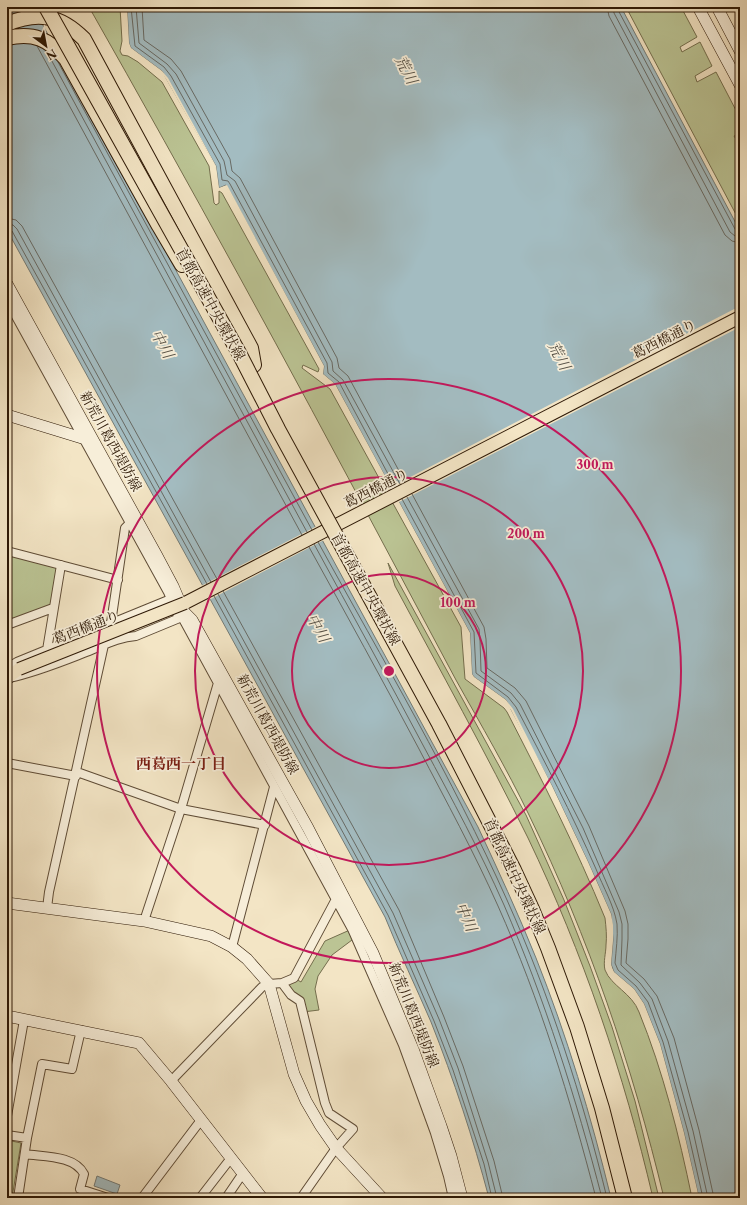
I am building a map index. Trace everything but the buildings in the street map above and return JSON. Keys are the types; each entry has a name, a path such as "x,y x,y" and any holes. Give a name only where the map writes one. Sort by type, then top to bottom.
{"highway":[{"name":"首都高速中央環状線","path":"46,7 239,354 278,429 474,790 532,908 563,988 590,1067 612,1143 625,1198"},
{"name":"首都高速中央環状線","path":"56,7 254,366 284,424 391,615 505,830 559,950 592,1045 622,1146 634,1198"},
{"path":"7,24 24,18 42,16 66,23 84,39 250,348 254,366"},
{"path":"7,38 24,35 37,37 49,43 66,59 159,226 226,338 239,354"}],"main road":[{"path":"698,7 740,85"},
{"path":"717,7 739,46"},
{"name":"新荒川葛西堤防線","path":"7,284 173,586 184,612 192,620 304,821 340,897 382,973 412,1048 462,1198"},
{"name":"葛西橋通り","path":"7,678 19,669 185,603 740,317"},
{"path":"7,415 82,438"},
{"name":"葛西橋通り","path":"7,670 19,669"},
{"path":"7,903 144,920 211,936 232,947 247,959 269,984 294,1074 309,1107 336,1148 382,1198"},
{"path":"7,1016 140,1043 262,1198"}],"street":[{"path":"7,300 130,523 171,599 170,602 178,616 182,618 274,787 340,897 294,978 282,983 269,984 262,987 171,1081"},
{"path":"130,523 143,531"},
{"path":"112,623 125,528 130,523"},
{"path":"7,551 118,580"},
{"path":"47,650 61,565"},
{"path":"7,670 17,662 171,599"},
{"path":"7,625 53,608"},
{"path":"7,678 21,676 57,664 128,636 136,636 182,618"},
{"path":"122,619 128,636"},
{"path":"47,908 104,645"},
{"path":"144,920 181,809 218,683"},
{"path":"7,763 76,774 181,809 264,825"},
{"path":"232,947 274,787"},
{"path":"282,983 291,995 300,1001 325,1103 329,1113 353,1129 336,1148 300,1198"},
{"path":"7,1116 24,1020"},
{"path":"18,1198 27,1138 42,1064 72,1069 81,1030"},
{"path":"142,1198 202,1120"},
{"path":"7,1135 27,1138"},
{"path":"25,1154 67,1161 81,1168 84,1174 80,1189 108,1198"},
{"path":"200,1198 231,1158"},
{"path":"448,1159 453,1198"},
{"path":"226,1198 244,1174"}],"green space":[{"path":"89,7 120,7 122,41 120,51 122,55 128,56 138,62 162,82 209,166 214,203 216,205 219,203 219,191 222,193 319,369 318,372 303,365 302,368 330,389 461,627 465,679 504,708 533,763 605,918 605,970 612,981 636,1005 648,1034 670,1104 692,1198 664,1198 638,1099 590,955 551,861 521,798 275,342"},
{"path":"626,7 681,7 697,37 680,47 682,52 700,42 712,66 695,76 697,82 716,72 740,118 740,133 734,136 737,141 740,139 740,222"},
{"path":"12,556 57,568 52,603 48,606 7,621 7,567 8,558"},
{"path":"388,563 526,815 564,900 612,1027 635,1101 659,1198 653,1198 642,1152 615,1060 567,925 528,838 463,712 395,586"},
{"path":"352,929 356,937 332,955 318,976 315,989 319,1010 303,1012 282,983 294,978 301,982 325,941"},
{"path":"7,1140 21,1143 12,1198 7,1198"}],"water":[{"name":"中川","path":"7,7 33,7 478,827 529,941 558,1017 587,1107 611,1198 489,1198 470,1131 448,1066 431,1022 385,917 7,230"},
{"name":"荒川","path":"127,7 621,7 740,231 740,1198 699,1198 684,1133 660,1044 644,1004 634,989 614,972 611,964 613,940 611,914 552,786 506,700 472,674 470,633 335,384 323,374 324,366 226,185 219,188 216,166 162,71 131,48 129,43"},
{"path":"97,1176 120,1185 117,1194 94,1186"}],"pier":[{"path":"125,7 127,7 129,43 131,48 162,71 168,78 216,166 219,188 227,185 324,366 323,374 335,384 391,487 740,306 740,327 399,502 470,633 472,674 506,700 513,709 552,786 611,914 613,925 612,968 614,972 634,989 644,1004 660,1044 684,1133 699,1198 697,1198 658,1044 643,1005 632,991 612,973 609,964 611,940 609,915 573,833 511,710 504,701 473,679 471,675 469,634 334,385 321,375 322,366 226,187 219,190 217,189 215,166 166,79 161,72 129,49 127,43"},
{"path":"317,526 324,540 209,600 201,586"}],"district":[{"name":"西葛西一丁目","path":"181,764"}]}
